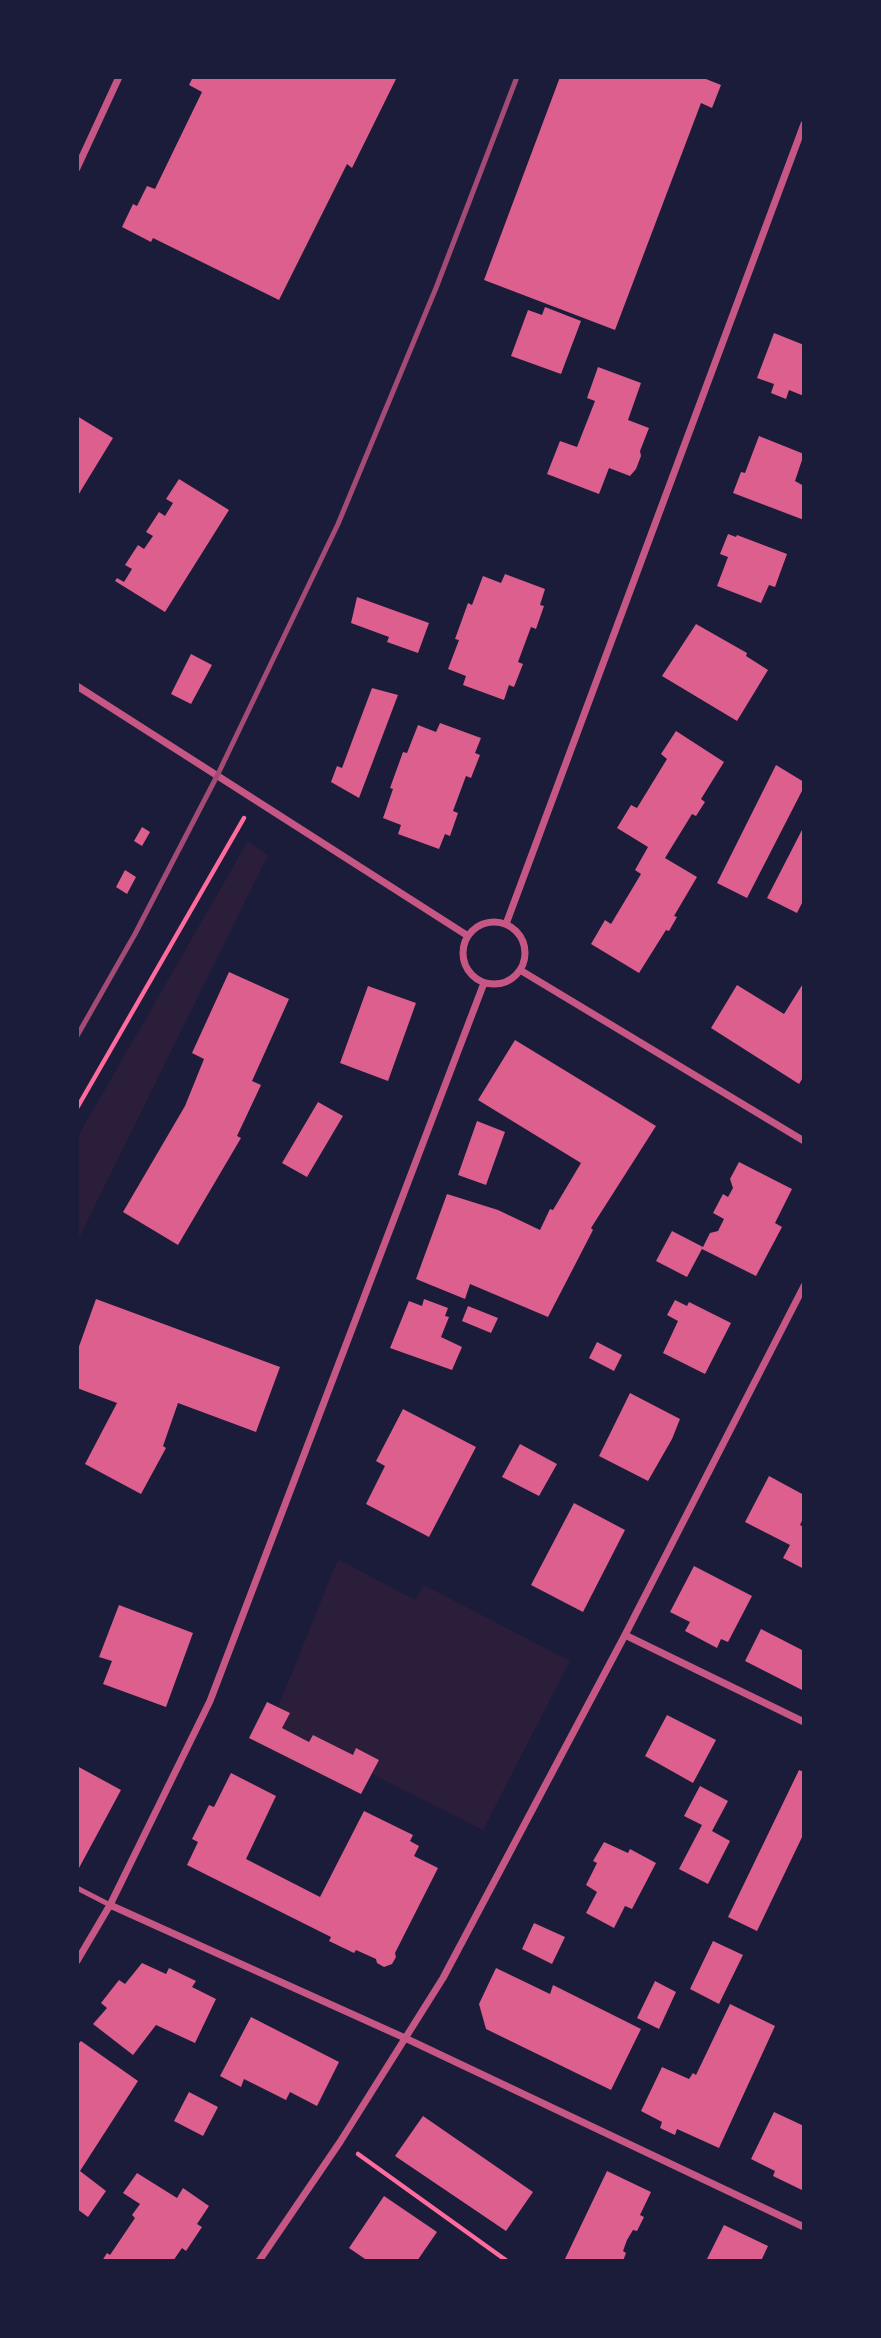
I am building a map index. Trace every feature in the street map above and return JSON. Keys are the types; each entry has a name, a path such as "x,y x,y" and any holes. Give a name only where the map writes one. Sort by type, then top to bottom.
{"street":[{"path":"77,168 119,77"},
{"path":"506,924 804,124"},
{"path":"77,686 468,936"},
{"path":"484,923 506,924 517,932 524,943 525,957 520,970 505,983 484,983 472,975 464,964 463,950 468,936 484,923"},
{"path":"520,970 804,1141"},
{"path":"77,1961 110,1905 210,1701 484,983"},
{"path":"259,2261 340,2141 443,1978 625,1635 804,1286"},
{"path":"625,1635 804,1721"},
{"path":"110,1905 405,2038 804,2227"}],"lane":[{"path":"77,1888 110,1905"}],"path":[{"path":"77,1108 254,799"},
{"path":"340,2141 507,2261"}],"shaded area":[{"path":"248,841 268,855 77,1242 77,1138"},
{"path":"338,1559 415,1600 424,1585 570,1661 483,1830 372,1774 378,1759 357,1748 353,1755 313,1735 309,1742 282,1728 278,1707"}],"building":[{"path":"193,77 397,77 352,168 347,164 279,300 153,238 151,242 122,227 133,204 137,206 147,186 155,189 202,92 189,85"},
{"path":"560,77 701,77 721,85 712,108 701,103 615,330 484,280"},
{"path":"545,307 581,321 561,374 511,356 528,310 542,315"},
{"path":"774,333 804,345 804,396 789,390 786,399 771,393 774,384 757,378"},
{"path":"598,367 641,383 628,420 649,428 636,469 630,476 609,468 599,494 547,474 560,441 577,447 595,401 587,398"},
{"path":"77,416 113,438 77,497"},
{"path":"759,436 804,454 795,481 804,486 804,520 733,493 741,472 745,473"},
{"path":"179,479 229,510 165,612 115,581 117,578 124,582 132,569 125,565 138,545 144,549 153,536 146,532 159,512 165,516 173,503 166,499"},
{"path":"728,534 787,554 775,587 769,585 761,603 717,586 728,557 720,554"},
{"path":"505,574 545,589 540,605 544,606 536,629 531,627 518,662 523,664 514,687 509,685 504,700 463,685 466,676 448,669 459,640 455,639 468,603 472,605 483,576 501,583"},
{"path":"357,597 429,623 418,653 387,642 389,637 351,623"},
{"path":"696,624 747,653 746,656 768,670 737,721 662,676"},
{"path":"191,654 212,665 191,704 171,694"},
{"path":"372,688 398,695 359,798 331,782 337,766 342,768"},
{"path":"440,723 481,738 475,753 480,755 471,778 466,776 453,811 458,813 450,836 445,834 439,849 398,834 401,825 383,818 403,752 407,753 418,725 436,732"},
{"path":"676,731 724,762 701,799 705,802 696,816 692,814 665,858 697,877 674,916 677,917 669,931 666,930 639,973 591,944 605,920 611,924 641,874 635,870 648,847 617,828 631,805 637,808 667,759 661,754"},
{"path":"776,765 804,782 804,787 747,898 717,883"},
{"path":"804,826 804,899 797,913 767,898"},
{"path":"142,827 150,832 142,846 134,841"},
{"path":"125,870 136,877 127,894 116,887"},
{"path":"229,972 289,999 252,1081 261,1085 237,1136 241,1138 178,1245 123,1212 185,1106 204,1059 192,1053"},
{"path":"804,982 804,1076 799,1084 711,1028 737,985 784,1014"},
{"path":"368,986 416,1003 388,1081 340,1063"},
{"path":"515,1040 656,1126 591,1228 593,1230 548,1317 470,1284 465,1299 416,1279 447,1194 498,1210 540,1230 550,1209 553,1210 581,1163 478,1100"},
{"path":"318,1102 343,1116 307,1177 282,1163"},
{"path":"477,1121 505,1132 486,1185 458,1175"},
{"path":"739,1162 792,1189 775,1223 782,1227 756,1276 702,1249 710,1233 718,1231 724,1219 713,1213 723,1194 728,1197 733,1188 730,1179"},
{"path":"672,1231 703,1247 687,1277 656,1261"},
{"path":"96,1299 280,1367 256,1432 178,1403 163,1446 166,1448 141,1494 85,1464 117,1403 77,1388 77,1352"},
{"path":"424,1299 448,1308 445,1316 449,1317 441,1337 462,1347 452,1370 390,1348 409,1301 422,1306"},
{"path":"675,1300 687,1306 689,1302 731,1323 705,1374 663,1353 678,1321 667,1315"},
{"path":"468,1306 498,1318 491,1333 462,1321"},
{"path":"597,1342 622,1355 614,1371 589,1358"},
{"path":"630,1393 680,1419 648,1481 599,1456"},
{"path":"403,1409 476,1447 429,1537 366,1504 385,1466 376,1461"},
{"path":"520,1444 557,1464 539,1496 502,1477"},
{"path":"769,1476 804,1495 804,1517 800,1525 804,1527 804,1569 783,1558 790,1545 745,1522"},
{"path":"574,1503 625,1530 583,1612 531,1585"},
{"path":"694,1566 752,1596 728,1642 721,1639 717,1648 685,1631 690,1622 670,1612"},
{"path":"119,1605 193,1633 166,1707 103,1684 112,1661 99,1657"},
{"path":"761,1629 804,1651 804,1691 745,1661"},
{"path":"267,1702 290,1713 282,1728 309,1742 313,1735 353,1755 356,1748 379,1760 361,1794 249,1738"},
{"path":"667,1715 716,1740 693,1783 645,1756"},
{"path":"77,1766 121,1790 79,1868 77,1867"},
{"path":"799,1770 804,1772 804,1833 757,1931 728,1917"},
{"path":"231,1773 276,1796 246,1859 320,1897 364,1811 413,1835 410,1841 419,1846 414,1856 438,1868 392,1964 384,1967 377,1963 376,1959 356,1950 354,1953 329,1941 331,1937 187,1865 198,1842 192,1839 209,1805 214,1807"},
{"path":"700,1786 728,1801 712,1831 730,1841 708,1884 679,1869 702,1825 684,1816"},
{"path":"604,1842 628,1853 630,1849 656,1863 632,1909 625,1906 614,1928 586,1913 597,1892 586,1885 597,1863 593,1861"},
{"path":"534,1923 565,1937 552,1964 522,1949"},
{"path":"713,1941 743,1955 719,2004 690,1989"},
{"path":"142,1963 166,1974 169,1968 196,1981 192,1987 216,1999 195,2043 156,2025 133,2055 93,2024 107,2008 101,2003 119,1980 125,1984"},
{"path":"496,1968 550,1994 553,1985 641,2029 611,2090 486,2029 479,2004"},
{"path":"655,1981 676,1992 659,2029 637,2018"},
{"path":"730,2004 775,2026 719,2148 677,2129 675,2135 660,2128 662,2122 641,2111 662,2067 689,2079 693,2073 696,2075"},
{"path":"251,2017 339,2062 317,2106 290,2092 286,2100 244,2079 241,2087 220,2076"},
{"path":"81,2041 138,2081 80,2171 106,2191 88,2217 77,2209 77,2045"},
{"path":"189,2092 218,2107 203,2136 174,2121"},
{"path":"774,2112 804,2126 804,2191 773,2176 775,2171 751,2159"},
{"path":"423,2116 533,2192 506,2231 395,2156"},
{"path":"607,2171 651,2192 640,2215 644,2217 637,2231 633,2230 627,2240 623,2261 564,2261"},
{"path":"137,2173 177,2198 183,2188 209,2206 197,2224 202,2227 186,2251 182,2248 173,2261 102,2261 107,2253 110,2255 135,2218 132,2215 140,2204 123,2193"},
{"path":"384,2196 437,2232 417,2261 368,2261 349,2248"},
{"path":"724,2225 768,2246 761,2261 706,2261"}],"railway":[{"path":"77,1036 135,934 217,776 338,524 436,288 517,77"}]}
